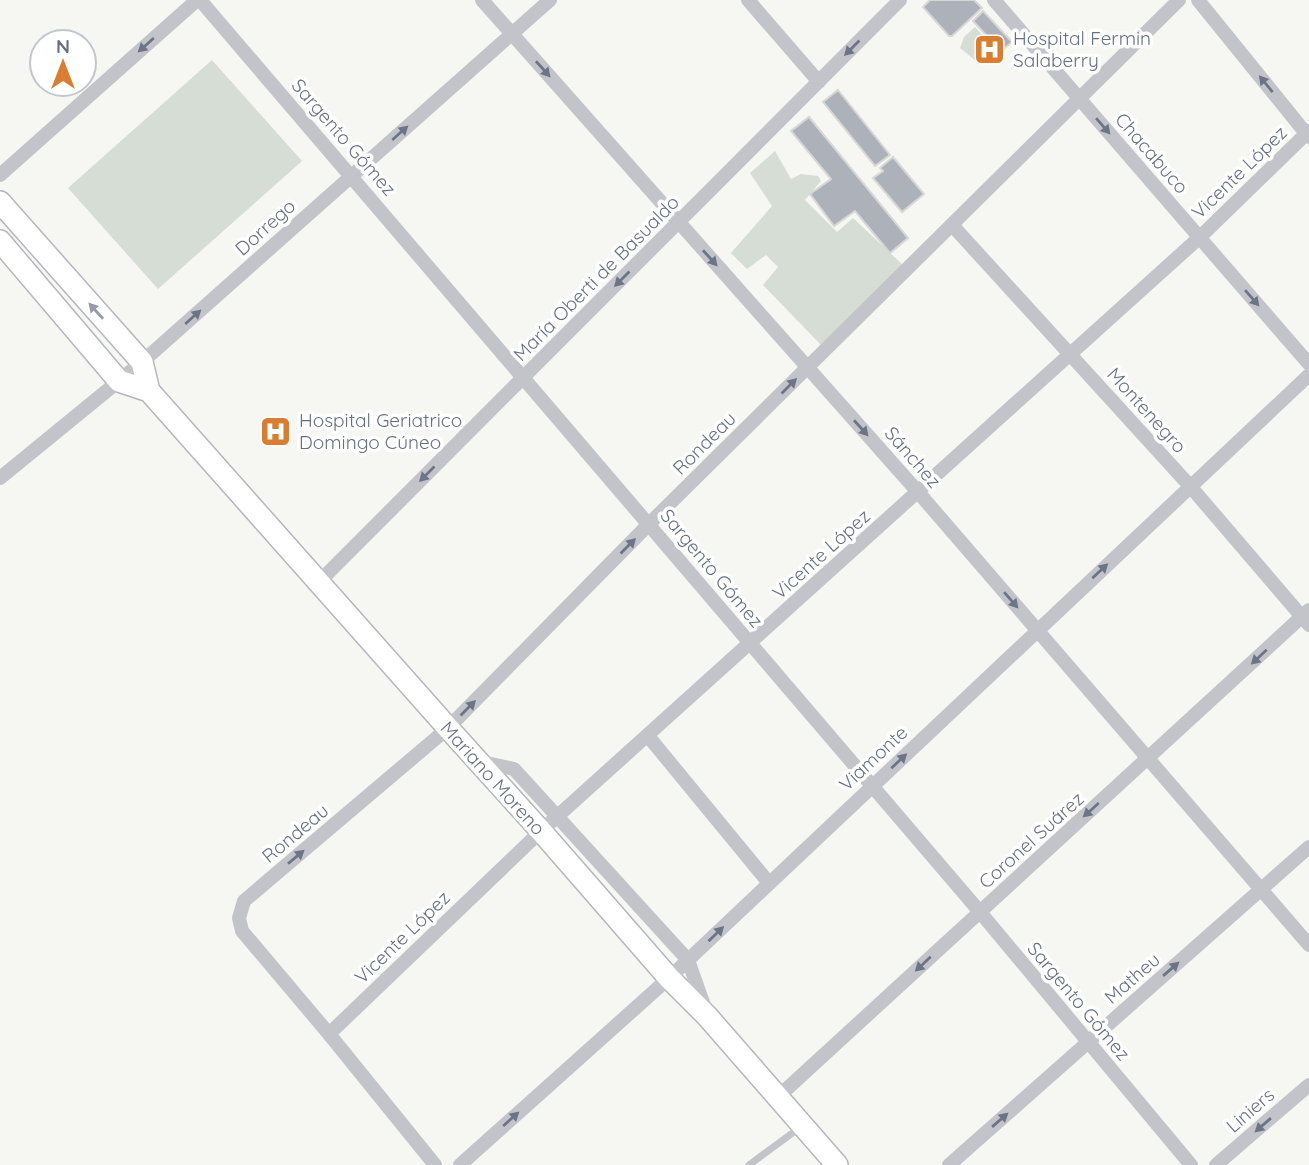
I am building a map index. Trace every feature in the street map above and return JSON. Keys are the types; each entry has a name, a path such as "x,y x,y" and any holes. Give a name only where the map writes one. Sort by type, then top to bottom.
{"main road":[{"path":"0,202 142,362 149,391"},
{"path":"0,241 119,381 149,391"},
{"name":"Mariano Moreno","path":"149,391 669,978 707,1016 836,1165"}],"street":[{"path":"0,175 199,0"},
{"name":"Sargento Gómez","path":"199,0 751,643 1191,1165"},
{"name":"Sánchez","path":"482,0 918,492 1309,945"},
{"name":"Dorrego","path":"0,478 142,362 550,0"},
{"path":"748,0 819,82"},
{"name":"María Oberti de Basualdo","path":"318,583 900,0"},
{"name":"Chacabuco","path":"994,0 1309,363"},
{"name":"Rondeau","path":"329,1034 242,931 239,918 244,901 448,728 649,524 1180,0"},
{"path":"1198,0 1308,134"},
{"name":"Vicente López","path":"329,1034 541,831 1200,237 1308,134"},
{"name":"Montenegro","path":"952,225 1307,617"},
{"name":"Viamonte","path":"460,1165 669,978 1309,374"},
{"name":"Coronel Suárez","path":"778,1097 1148,758 1307,617"},
{"path":"648,736 769,883"},
{"path":"477,761 514,769 688,960 707,1016"},
{"name":"Matheu","path":"949,1165 1309,847"},
{"path":"329,1034 435,1165"},
{"name":"Liniers","path":"1216,1165 1309,1085"}],"lane":[{"path":"749,1165 802,1126"}],"shaded area":[{"path":"975,27 995,49 990,56 976,61 960,48 964,37"},
{"path":"212,60 302,161 158,289 68,188"},
{"path":"775,151 791,179 801,174 818,176 821,181 805,200 837,232 853,218 904,266 822,346 763,285 778,267 766,255 747,269 731,253 772,206 750,173"}],"building":[{"path":"930,0 974,0 982,8 949,36 923,7"},
{"path":"983,11 1012,42 1001,51 973,21"},
{"path":"838,90 890,155 875,166 823,102"},
{"path":"809,117 908,238 890,253 855,211 834,226 810,194 831,179 791,131"},
{"path":"893,157 924,194 902,212 873,178 883,171 880,168"}],"place":[{"name":"Hospital Fermin Salaberry","path":"990,49"},
{"name":"Hospital Geriatrico Domingo Cúneo","path":"276,431"}]}
